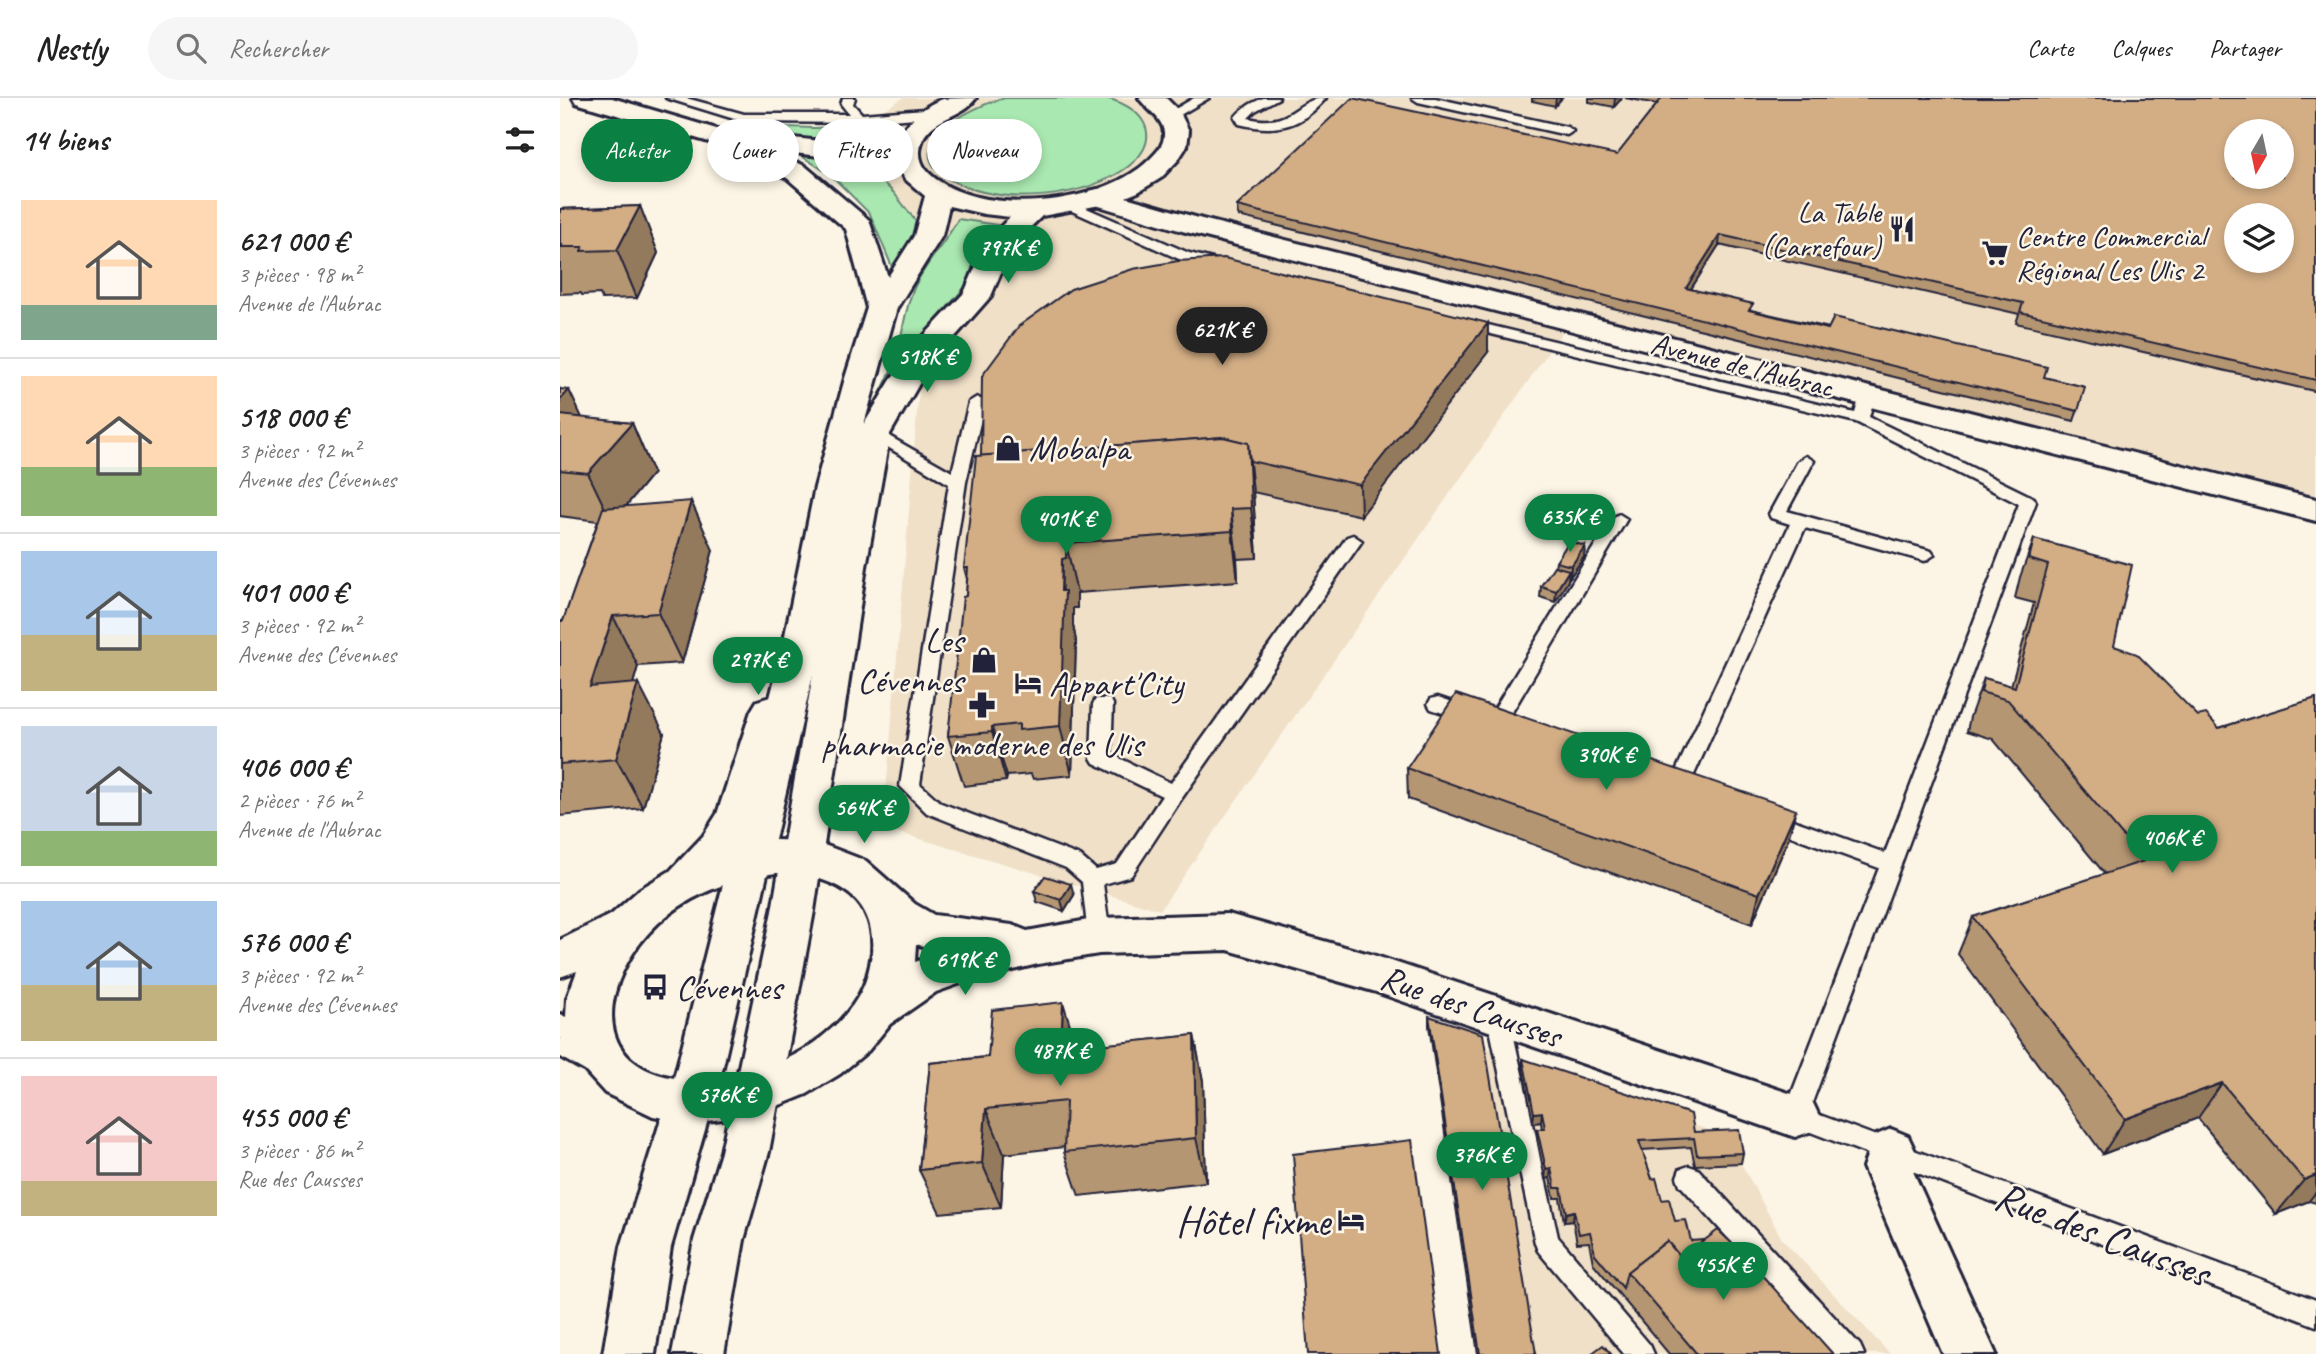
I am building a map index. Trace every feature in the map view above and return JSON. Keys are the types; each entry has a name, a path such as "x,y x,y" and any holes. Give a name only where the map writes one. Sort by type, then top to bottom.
{"street":[{"path":"585,98 660,104 707,131"},
{"path":"913,135 919,126 937,112 964,98"},
{"path":"913,173 939,193 961,202 1002,208 1035,208 1098,197 1127,187 1150,174 1173,149 1177,137 1176,125 1161,106"},
{"path":"1150,174 1168,218"},
{"path":"799,175 859,226 881,308"},
{"path":"629,1354 646,1247 690,1102 800,650 832,487 881,308 928,236 939,193"},
{"name":"Avenue de l'Aubrac","path":"1098,197 1864,408 2316,510"},
{"path":"698,1354 719,1240 745,1152 802,857 853,543 874,434 917,361 976,296 1001,241 1035,208"},
{"path":"601,1057 589,1025 590,992 605,957 628,926 653,902 682,884 718,847 736,817 771,707 800,650"},
{"name":"Rue des Causses","path":"682,884 718,868 747,860 802,857 827,861 870,887 885,904 907,921 940,934 1038,946"},
{"name":"Rue des Causses","path":"874,1011 892,972 895,935 885,904"},
{"path":"560,959 628,926"},
{"name":"Rue des Causses","path":"601,1057 621,1079 653,1095 690,1102 755,1094 791,1080 824,1060 852,1037 874,1011 920,979 962,964 1038,946 1099,936 1228,932 1373,973 1795,1116"},
{"path":"560,1034 601,1057"},
{"path":"1891,1151 1887,1167 1970,1354"}],"lane":[{"path":"849,98 847,104 860,119"},
{"path":"1161,106 1203,98"},
{"path":"1273,98 1245,112 1241,117 1243,121 1276,127 1297,119 1320,98"},
{"path":"1418,98 1567,131"},
{"path":"660,104 744,118 860,119 937,112"},
{"path":"1068,204 1184,256 1238,269"},
{"path":"1455,321 1864,408 2028,502 1795,1116"},
{"path":"977,402 958,482 910,786 934,808 1073,862 1092,879 1099,936"},
{"path":"874,434 958,482"},
{"path":"1807,461 1777,514 1925,555"},
{"path":"1438,704 1501,726 1619,519"},
{"path":"1678,788 1800,521"},
{"path":"1092,879 1124,870 1175,793 1353,541"},
{"path":"1103,704 1101,758 1175,793"},
{"path":"1755,814 1892,864"},
{"path":"1498,1016 1548,1243 1641,1354"},
{"name":"Rue des Causses","path":"1795,1116 2316,1313"},
{"path":"1689,1177 1851,1354"}],"shaded area":[{"path":"903,98 2316,98 2316,496 1577,311 1160,910 883,828 929,266 881,182 913,182 913,119 869,119"},
{"path":"1482,1044 1523,1069 1736,1139 1741,1163 1782,1239 1890,1354 1478,1354"}],"green space":[{"path":"1005,98 1106,98 1133,110 1146,129 1147,139 1135,161 1103,181 1060,193 1037,196 992,194 956,182 1042,182 1042,119 957,119"},
{"path":"799,127 813,128 813,139 799,137"},
{"path":"799,153 813,155 813,164 799,155"},
{"path":"838,182 883,182 921,228 892,267 870,214"},
{"path":"958,219 1004,226 987,239 977,253 966,286 909,351 863,426 893,365 914,288"}],"building":[{"name":"Centre Commercial Régional Les Ulis 2","path":"1352,98 1617,155 1662,98 2316,98 2316,380 2020,312 2023,303 1720,235 1686,288 1753,304 1749,310 1828,329 1834,317 2047,367 2044,377 2085,387 2078,411 1237,206"},
{"path":"640,206 617,250 581,251 583,247 561,247 560,209"},
{"path":"1224,258 1488,323 1360,485 1250,461 1248,443 1223,437 981,456 982,376 1019,326 1071,289 1133,269 1178,261"},
{"path":"560,389 569,390 560,400"},
{"path":"560,415 632,423 588,473 560,470"},
{"path":"1223,437 1248,443 1251,508 1231,509 1232,531 1066,543 1066,558 1062,559 1061,591 1065,591 1060,726 1019,730 1019,724 992,727 992,732 948,736 963,597 966,596 968,568 964,568 976,456"},
{"path":"691,501 658,613 613,616 590,687 638,683 616,759 560,764 560,621 563,621 603,508"},
{"path":"2034,539 2132,565 2114,646 2137,654 2198,716 2206,714 2219,728 2316,698 2316,1175 2304,1180 2222,1083 2125,1119 1973,917 2144,861 2008,700 1981,692 1984,678 2015,687 2048,565 2029,559"},
{"path":"1569,541 1585,546 1571,566 1556,562"},
{"path":"1554,566 1569,570 1556,591 1541,586"},
{"path":"1456,694 1796,810 1759,894 1407,768"},
{"path":"1045,876 1071,884 1061,900 1034,891"},
{"path":"1063,1002 1061,1049 1194,1035 1196,1138 1064,1152 1066,1101 986,1109 982,1163 919,1170 930,1063 988,1057 992,1010"},
{"path":"1429,1016 1483,1034 1536,1354 1480,1354"},
{"path":"1523,1059 1691,1114 1694,1132 1739,1130 1743,1153 1697,1155 1694,1138 1639,1141 1652,1179 1656,1178 1662,1200 1669,1199 1675,1221 1686,1220 1691,1241 1705,1240 1681,1258 1667,1241 1627,1272 1623,1288 1595,1254 1590,1232 1579,1234 1574,1211 1566,1213 1561,1188 1555,1188 1551,1168 1546,1169 1537,1129 1545,1128 1542,1112 1534,1113"},
{"path":"1412,1140 1441,1354 1308,1354 1293,1154"},
{"path":"1718,1230 1833,1354 1697,1354 1627,1272 1667,1241 1681,1258"},
{"path":"1603,1345 1611,1354 1591,1354"}],"place":[{"name":"La Table (Carrefour)","path":"1902,229"},
{"name":"Centre Commercial Régional Les Ulis 2","path":"1995,253"},
{"name":"Mobalpa","path":"1008,448"},
{"name":"Les Cévennes","path":"984,660"},
{"name":"Appart'City","path":"1028,683"},
{"name":"pharmacie moderne des Ulis","path":"982,705"},
{"name":"Cévennes","path":"655,987"},
{"name":"Hôtel fixme","path":"1351,1220"}]}
